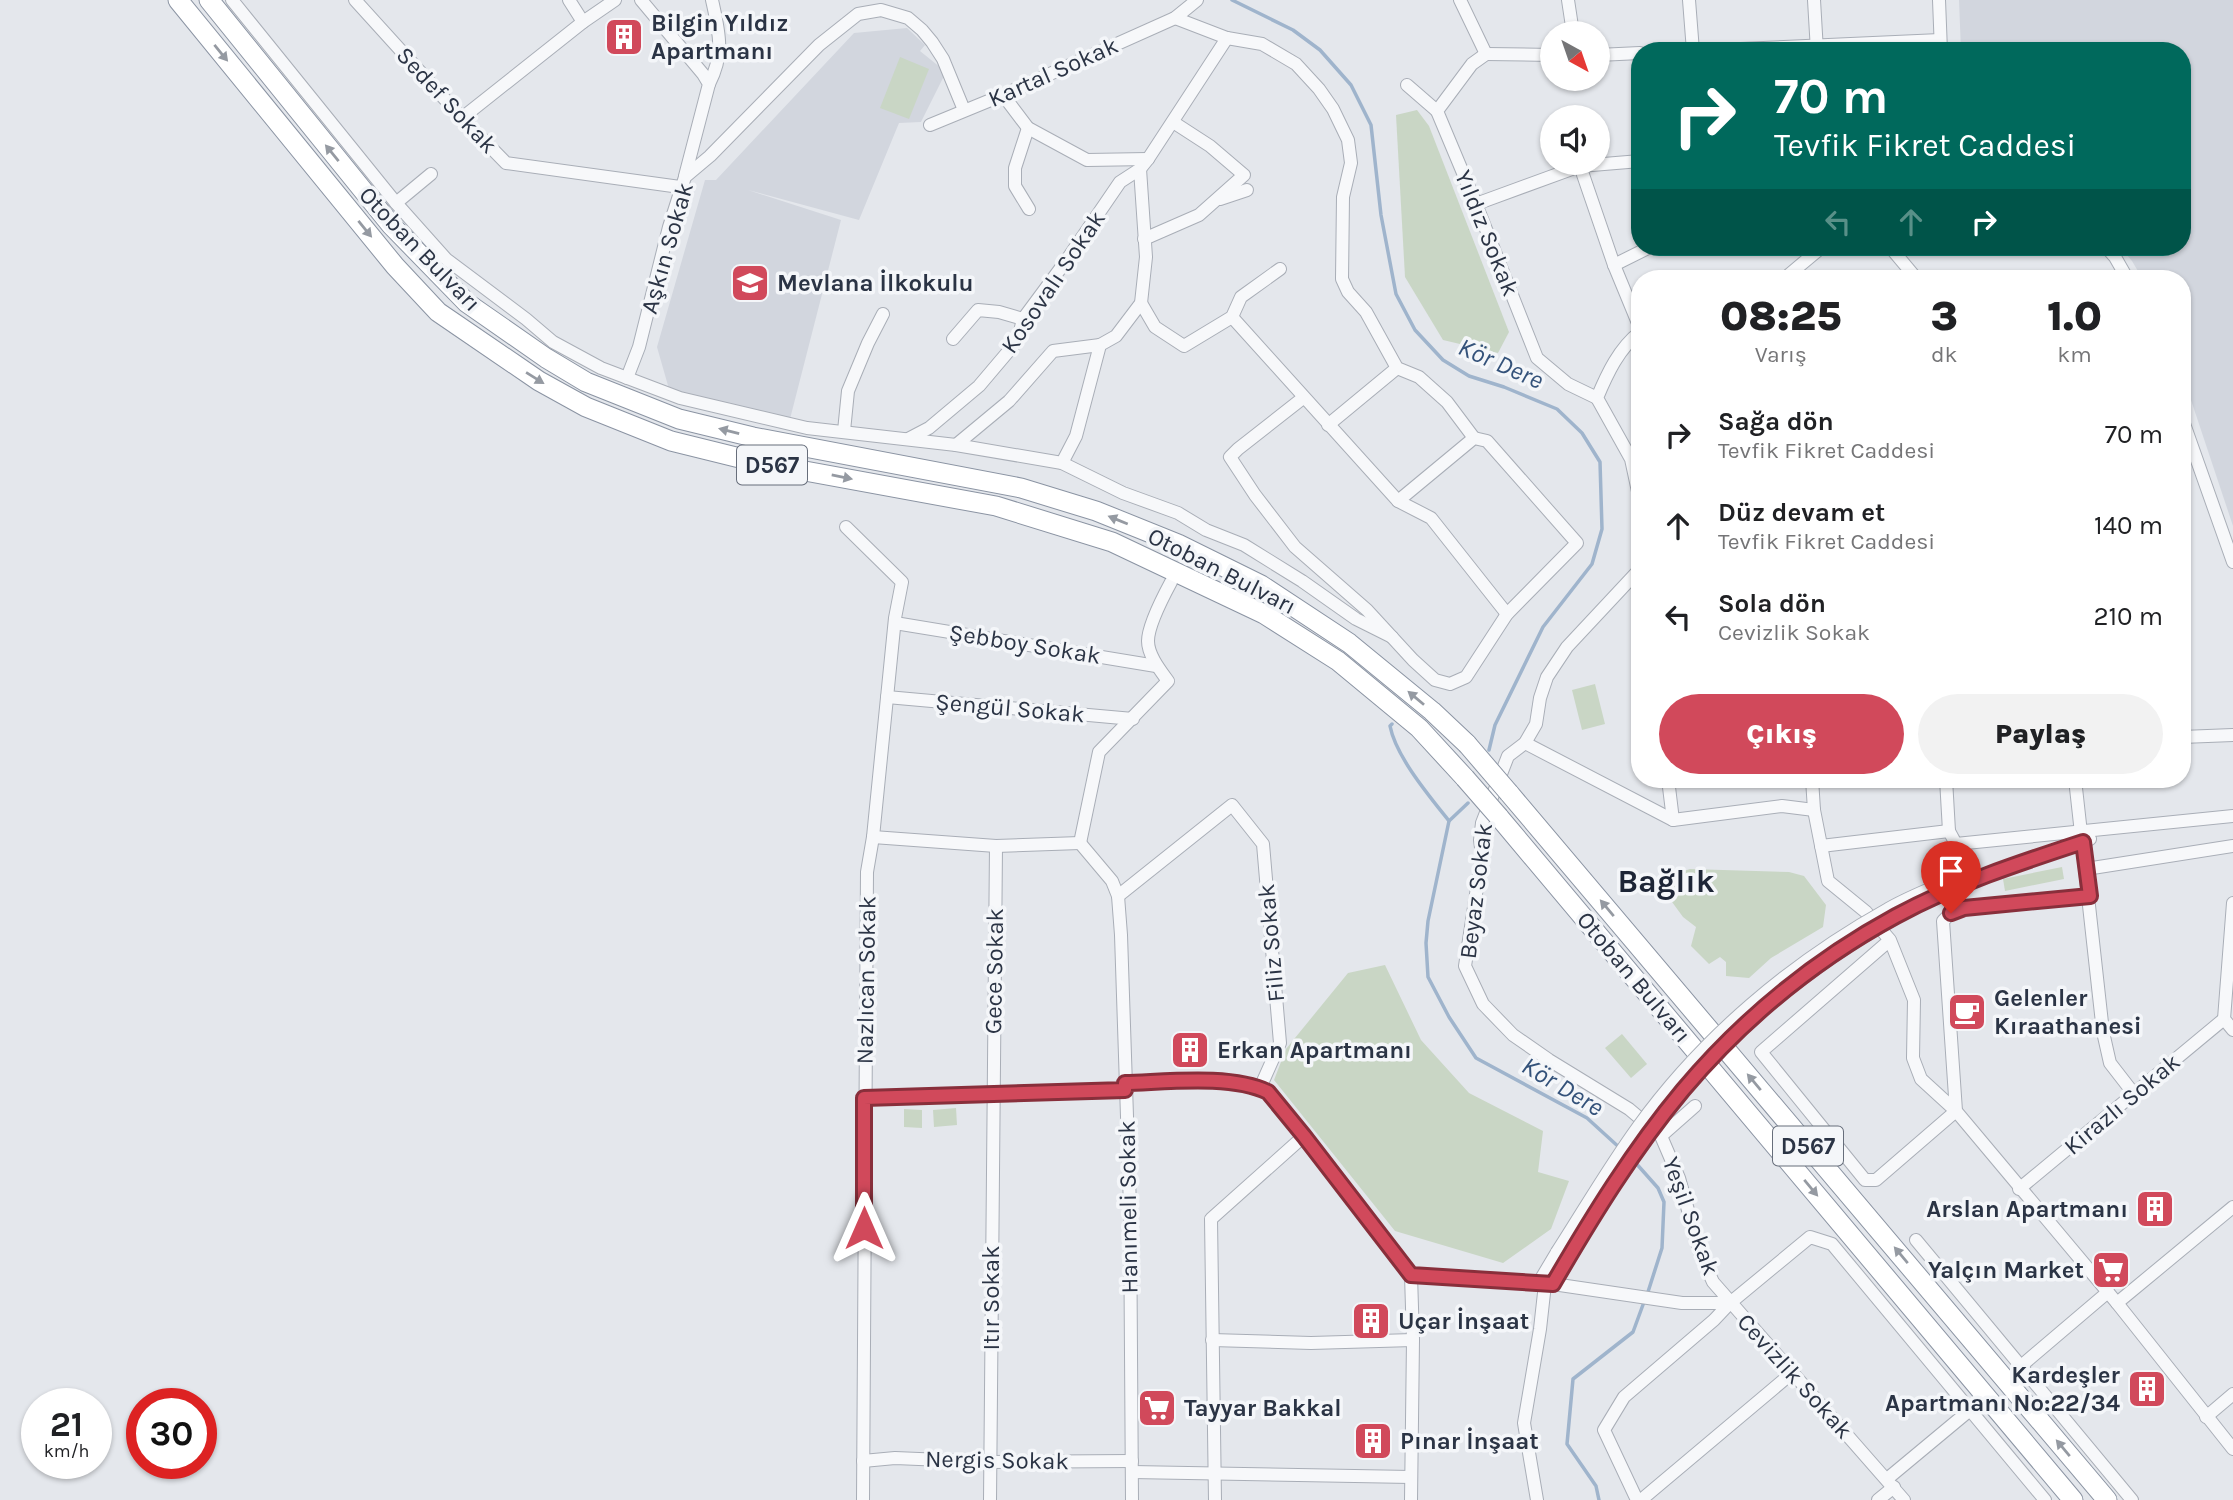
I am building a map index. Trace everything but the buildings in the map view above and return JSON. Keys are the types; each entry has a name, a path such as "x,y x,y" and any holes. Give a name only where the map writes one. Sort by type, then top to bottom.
{"highway":[{"name":"Otoban Bulvarı","path":"178,0 395,266 438,312 539,381 586,407 671,441 756,463 996,506 1112,542 1264,614 1338,661 1419,728 1465,778 2073,1500"},
{"name":"Otoban Bulvarı","path":"209,0 391,225 467,303 545,358 586,382 679,419 753,437 1021,488 1096,510 1178,544 1261,585 1349,643 1432,711 1467,744 2108,1500"}],"street":[{"path":"232,0 396,203 446,259 553,342 601,368 680,398 807,428 956,445 1062,463 1123,493 1178,513 1206,530 1244,545 1356,619 1392,637"},
{"path":"569,0 583,22"},
{"path":"462,118 583,22 615,0"},
{"path":"641,0 709,84"},
{"path":"682,182 720,50 712,0"},
{"path":"1460,0 1486,54"},
{"path":"1568,0 1571,21"},
{"path":"1689,0 1694,42"},
{"path":"1814,0 1817,42"},
{"path":"1939,0 1940,42"},
{"name":"Sedef Sokak","path":"361,2 462,118 506,163 682,182"},
{"name":"Kartal Sokak","path":"930,125 1175,18 1193,4"},
{"name":"Aşkın Sokak","path":"627,378 639,347 682,182 819,45 858,14 870,10 881,10 908,18 922,30 943,59 964,110"},
{"path":"1175,18 1227,38 1262,44 1296,64 1320,89 1348,140 1351,163 1343,197 1342,279 1348,292 1366,312 1397,368 1419,377 1447,402 1474,438 1487,441 1577,543 1507,614 1466,677 1450,684 1435,680 1367,610 1295,547 1230,457 1303,398"},
{"name":"Kosovalı Sokak","path":"908,439 929,428 979,386 1018,340 1023,319 1120,182 1144,164 1227,38"},
{"path":"1610,54 1631,53"},
{"path":"1407,85 1437,111 1472,64 1486,54 1540,55"},
{"path":"956,445 1009,401 1053,351 1100,345 1116,335 1141,303 1146,257 1144,164 1087,160 1028,128 1003,95"},
{"name":"Yıldız Sokak","path":"1437,111 1537,358 1568,384 1597,398"},
{"path":"1144,239 1199,215 1244,176 1210,146 1173,122"},
{"path":"1028,128 1015,168 1015,186 1029,209"},
{"path":"1610,162 1631,161"},
{"path":"396,203 431,174"},
{"path":"1476,204 1551,175"},
{"path":"1584,175 1631,308"},
{"path":"1216,200 1247,190"},
{"path":"1614,265 1632,256"},
{"path":"1795,270 1811,256"},
{"path":"1898,256 1909,270"},
{"path":"1141,303 1155,327 1184,346 1231,317 1241,297 1280,269"},
{"path":"953,339 978,310 999,312 1023,319"},
{"path":"844,431 848,391 868,343 884,314"},
{"path":"1231,317 1398,500 1431,518 1507,614"},
{"path":"1631,338 1605,379 1597,398 1631,459"},
{"path":"1062,463 1076,436 1100,345"},
{"path":"1328,425 1397,368"},
{"path":"1398,500 1474,438"},
{"path":"2191,465 2233,562"},
{"name":"Nazlıcan Sokak","path":"846,527 902,582 867,872 863,1500"},
{"path":"873,836 996,846 1080,843 1099,752 1168,681 1156,666 1148,641 1159,603 1171,582"},
{"name":"Beyaz Sokak","path":"1513,1035 1483,1004 1465,966 1482,855 1482,823 1508,756 1525,743 1536,724 1547,677 1567,647 1631,583"},
{"name":"Şebboy Sokak","path":"895,623 1156,666"},
{"name":"Şengül Sokak","path":"887,697 1133,719"},
{"path":"2191,737 2233,735"},
{"path":"1525,743 1673,820 1782,806 1814,810"},
{"path":"1669,788 1673,820"},
{"path":"1813,788 1814,810 1828,881 1866,912 1890,940 1914,1000 1913,1058 1922,1079 1956,1111 2233,1448"},
{"path":"1947,788 1949,831 1956,844 2082,836"},
{"path":"2076,788 2103,1032 2110,1063 2134,1094"},
{"name":"Filiz Sokak","path":"1118,896 1232,805 1263,844 1280,1043 1259,1088"},
{"path":"1537,1500 1524,1423 1545,1284 1556,1254 1638,1127 1705,1048 1760,995 1824,947 1890,908 1940,889 2005,859 2082,836 2116,829 2233,816"},
{"path":"1821,846 1949,831"},
{"name":"Hanımeli Sokak","path":"1080,843 1112,881 1118,896 1130,1207 1132,1500"},
{"name":"Gece Sokak","path":"992,1096 996,846"},
{"path":"2086,869 2233,846"},
{"path":"1545,1284 1570,1255 1658,1122 1684,1089 1746,1024 1802,977 1940,889"},
{"path":"1956,1111 1943,921 1951,913 1964,908 2090,896"},
{"path":"2233,903 2224,1018 2233,1030"},
{"path":"1890,940 1761,1052 1866,1180 1875,1180 1956,1111"},
{"name":"Kirazlı Sokak","path":"2020,1189 2224,1018"},
{"name":"Yeşil Sokak","path":"1513,1035 1629,1109 1661,1136 1679,1178 1700,1252 1713,1282 1730,1303"},
{"path":"864,1098 992,1096 1232,1081 1268,1092 1411,1275 1411,1500"},
{"name":"Itır Sokak","path":"990,1500 992,1096"},
{"path":"1661,1136 1695,1105"},
{"path":"1215,1500 1211,1219 1304,1136"},
{"path":"2021,1366 2233,1207"},
{"path":"1792,1373 1639,1500 1604,1430 1624,1397 1714,1320 1730,1303 1810,1237 1832,1244 2045,1500"},
{"path":"1916,1240 2132,1500"},
{"name":"Cevizlik Sokak","path":"1411,1275 1545,1284 1682,1303 1730,1303 1904,1500"},
{"path":"1212,1340 1311,1343 1413,1340"},
{"path":"2206,1417 2233,1394"},
{"path":"1878,1500 1890,1483 1970,1410"},
{"name":"Nergis Sokak","path":"863,1461 895,1458 1132,1466 1216,1475 1411,1477"}],"shaded area":[{"path":"1959,0 2233,0 2233,526 2191,400 2191,270 2137,270 2128,256 2191,256 2191,42 1961,42"},
{"path":"907,28 925,45 920,51 946,72 921,122 899,123 859,220 748,190 841,220 790,419 669,389 657,347 705,180 716,180 854,33"}],"green space":[{"path":"900,57 929,69 909,119 880,108"},
{"path":"1417,110 1429,126 1509,332 1498,353 1443,340 1405,277 1396,115"},
{"path":"1595,684 1605,724 1582,730 1572,690"},
{"path":"2062,867 2064,879 2005,891 2003,879"},
{"path":"1690,869 1789,872 1804,876 1826,905 1823,927 1771,958 1749,978 1726,976 1726,962 1720,957 1709,964 1691,946 1696,927 1683,917 1656,880"},
{"path":"1385,965 1421,1040 1469,1093 1543,1131 1538,1172 1569,1181 1551,1229 1503,1263 1395,1231 1274,1080 1286,1049 1348,973"},
{"path":"1622,1034 1647,1064 1631,1078 1605,1048"},
{"path":"956,1108 957,1125 934,1127 933,1110"},
{"path":"904,1109 922,1110 922,1128 904,1127"}],"waterway":[{"name":"Kör Dere","path":"1232,0 1293,30 1320,50 1351,85 1371,125 1381,215 1396,294 1415,330 1443,360 1469,376 1557,409 1582,433 1600,462 1602,529 1592,564 1543,627 1495,725 1489,750"},
{"path":"1392,724 1390,726 1393,738 1406,763 1449,821"},
{"name":"Kör Dere","path":"1468,803 1449,821 1428,921 1428,977 1449,1017 1476,1058 1587,1118 1621,1149"},
{"name":"Kör Dere","path":"1634,1161 1658,1188 1664,1202 1662,1248 1647,1295"},
{"name":"Kör Dere","path":"1599,1500 1596,1486 1567,1444 1573,1379 1633,1332 1644,1302"}],"place":[{"name":"Bilgin Yıldız Apartmanı","path":"624,37"},
{"name":"Mevlana İlkokulu","path":"750,283"},
{"name":"Gelenler Kıraathanesi","path":"1967,1012"},
{"name":"Erkan Apartmanı","path":"1190,1050"},
{"name":"Arslan Apartmanı","path":"2155,1209"},
{"name":"Yalçın Market","path":"2111,1270"},
{"name":"Uçar İnşaat","path":"1371,1321"},
{"name":"Kardeşler Apartmanı No:22/34","path":"2147,1389"},
{"name":"Tayyar Bakkal","path":"1157,1408"},
{"name":"Pınar İnşaat","path":"1373,1441"}],"district":[{"name":"Bağlık","path":"1666,881"}],"route":[{"path":"864,1228 864,1098 1125,1090 1125,1083 1232,1081 1268,1092 1411,1275 1553,1284 1587,1227 1658,1122 1684,1089 1767,1005 1829,958 1896,916 1970,881 2083,842 2090,896 1964,908 1951,913"}]}
